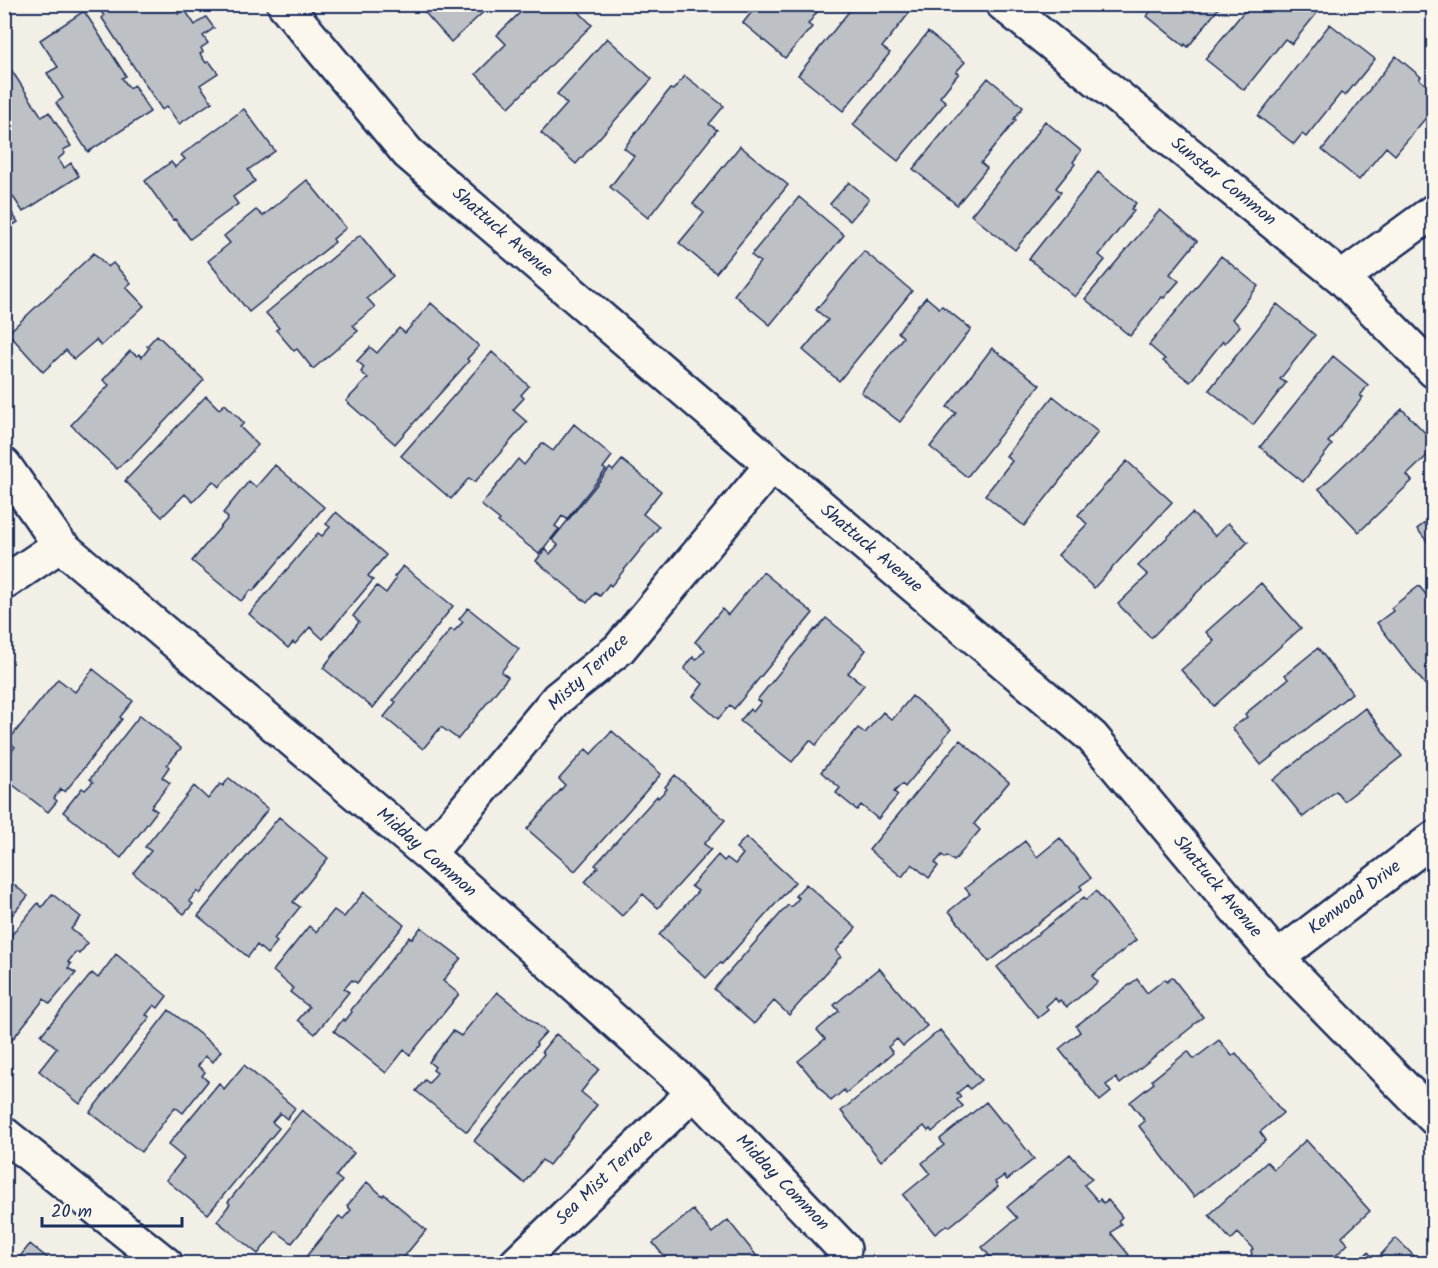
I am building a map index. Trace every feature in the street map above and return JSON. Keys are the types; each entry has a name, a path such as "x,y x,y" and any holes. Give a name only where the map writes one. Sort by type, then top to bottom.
{"street":[{"name":"Shattuck Avenue","path":"284,4 408,153 1092,737 1277,958 1434,1118"},
{"name":"Sunstar Common","path":"1003,4 1341,278 1434,371"},
{"path":"1341,278 1434,211"},
{"name":"Midday Common","path":"4,465 60,545 428,854 694,1092 844,1249"},
{"name":"Misty Terrace","path":"428,854 558,698 619,649 772,465"},
{"path":"4,583 60,545"},
{"name":"Kenwood Drive","path":"1277,958 1434,838"},
{"name":"Sea Mist Terrace","path":"516,1263 694,1092"},
{"path":"4,1134 166,1263"}],"building":[{"path":"96,4 171,4 178,14 185,10 195,25 206,17 214,28 203,36 208,43 201,48 203,52 200,54 206,63 209,61 218,73 200,85 212,102 179,124 167,106 162,110 102,18 104,16"},
{"path":"422,4 492,4 451,42 420,7"},
{"path":"529,4 571,4 592,25 509,107 476,74 506,44 497,35"},
{"path":"758,4 823,4 808,24 812,27 785,58 743,23"},
{"path":"855,4 900,4 910,12 882,47 890,53 843,111 798,75"},
{"path":"1156,4 1222,4 1188,47 1147,16"},
{"path":"1250,4 1315,4 1320,9 1292,44 1285,39 1244,90 1205,59"},
{"path":"84,11 126,76 122,78 129,88 134,85 150,112 88,152 56,103 63,98 47,73 58,67 40,40"},
{"path":"1330,24 1375,59 1345,96 1341,93 1306,137 1302,134 1294,144 1258,116"},
{"path":"928,32 965,62 940,97 946,102 898,161 853,125"},
{"path":"607,38 652,79 576,164 541,133 567,104 557,94"},
{"path":"1396,56 1434,91 1434,108 1395,155 1386,147 1359,180 1322,150"},
{"path":"10,68 42,117 49,112 71,146 63,150 65,153 58,159 64,168 71,163 79,176 23,212 4,183 4,72"},
{"path":"685,76 724,106 709,124 717,130 648,218 610,187 634,156 624,148 670,89 673,90"},
{"path":"988,78 1023,107 1014,119 1016,120 981,163 987,168 957,205 913,169"},
{"path":"244,109 275,151 248,170 255,181 233,197 238,204 190,239 145,181 171,162 175,167 185,159 181,155"},
{"path":"1045,121 1081,151 1073,162 1075,164 1056,188 1061,192 1015,250 971,215"},
{"path":"740,146 788,185 716,273 679,243 704,213 693,204"},
{"path":"1098,172 1136,203 1131,209 1134,211 1099,255 1105,260 1075,297 1029,259"},
{"path":"307,180 346,228 333,239 335,242 249,312 208,261 230,243 224,236 256,210 263,216"},
{"path":"849,182 869,199 850,221 830,204"},
{"path":"799,197 844,235 770,325 734,295 760,262 751,255"},
{"path":"4,201 18,222 4,231"},
{"path":"1160,210 1197,241 1170,274 1179,281 1164,298 1162,297 1130,336 1085,299"},
{"path":"360,235 393,276 367,298 375,307 353,325 358,331 313,369 297,349 294,351 276,330 279,328 266,313"},
{"path":"864,251 912,291 839,381 803,350 828,320 816,310"},
{"path":"94,253 108,267 113,263 131,283 126,287 144,306 101,346 96,340 74,359 66,350 43,372 8,333"},
{"path":"1221,256 1258,286 1232,319 1240,326 1225,343 1223,341 1190,382 1163,361 1165,359 1149,345"},
{"path":"926,297 939,308 942,306 971,329 900,422 861,392 903,337 898,332"},
{"path":"431,303 479,346 467,359 469,361 395,444 346,401 368,378 361,372 364,367 357,361 370,347 377,353 399,328 405,333"},
{"path":"1277,304 1315,335 1280,379 1286,383 1253,425 1209,390"},
{"path":"157,335 204,380 117,469 71,425 109,385 103,380 130,351 142,357 149,348 147,346"},
{"path":"992,348 1040,385 967,477 930,447 956,413 947,407"},
{"path":"492,352 529,386 521,395 524,398 513,410 527,422 475,482 469,478 451,499 401,456"},
{"path":"1333,356 1368,385 1360,396 1363,397 1328,442 1332,445 1303,482 1260,447"},
{"path":"206,396 219,409 225,404 244,423 240,427 258,445 219,487 213,481 193,502 185,494 162,517 125,481"},
{"path":"1053,396 1098,432 1024,526 985,495 1012,461 1006,456"},
{"path":"1402,409 1434,442 1434,449 1407,475 1412,481 1359,532 1319,489"},
{"path":"574,424 612,456 603,468 606,470 567,519 562,516 555,526 559,529 539,554 498,522 500,520 481,505 518,459 524,465 542,443 553,451"},
{"path":"622,460 661,491 643,514 659,527 611,586 609,584 600,596 595,593 587,603 536,561 545,549 550,554 558,545 552,540 610,468 613,471"},
{"path":"1127,461 1172,502 1094,588 1058,555 1087,524 1078,515"},
{"path":"275,465 324,507 253,591 251,590 241,601 192,561 228,518 223,513 249,481 256,487"},
{"path":"336,512 386,555 368,576 373,580 323,639 310,627 295,644 293,642 288,648 249,614 318,533 322,536 330,527 326,524"},
{"path":"1192,513 1215,536 1228,523 1248,542 1151,638 1118,604 1148,575 1138,566"},
{"path":"1434,516 1434,550 1417,529"},
{"path":"403,566 453,606 373,708 323,668 359,622 353,616 377,586 386,593"},
{"path":"763,572 813,613 734,709 730,705 718,719 693,697 703,684 684,669 693,657 696,660 705,650 695,642 722,609 728,615"},
{"path":"1261,583 1301,628 1214,706 1181,670 1214,641 1206,632"},
{"path":"1419,586 1434,604 1434,696 1377,623 1393,611 1391,608"},
{"path":"468,608 519,649 501,672 508,677 458,739 441,727 423,749 384,717 396,702 393,700 451,629 454,631 463,622 459,619"},
{"path":"826,618 866,650 848,673 864,685 816,745 810,740 792,762 740,721 750,709 753,712 761,702 757,700"},
{"path":"1318,648 1352,693 1261,765 1232,728 1247,717 1245,714 1288,679 1285,675"},
{"path":"93,669 133,701 120,717 122,719 65,792 61,789 54,798 57,801 48,812 4,778 4,760 15,747 8,741 58,679 75,692"},
{"path":"912,696 951,729 905,787 902,784 894,792 898,795 878,819 861,805 857,810 836,793 840,788 821,772 858,728 865,733 883,712 892,720"},
{"path":"1365,708 1402,756 1344,801 1336,791 1303,817 1273,780"},
{"path":"140,715 181,748 167,765 169,767 162,777 170,783 151,807 157,811 121,858 63,812 82,788 85,790 93,782 90,779"},
{"path":"612,731 661,774 575,871 527,829 565,785 559,779 586,749 591,754"},
{"path":"960,740 1009,782 974,824 980,830 954,861 942,855 935,863 938,866 929,878 912,864 902,877 869,850"},
{"path":"675,775 725,820 704,844 711,849 658,908 643,894 622,916 585,882 598,867 595,865 657,796 658,798 667,789 665,787"},
{"path":"229,778 268,809 200,894 197,891 189,901 193,904 184,914 133,873 151,851 145,847 194,786 208,799 220,784 223,786"},
{"path":"279,817 328,858 293,902 300,907 274,939 277,942 267,954 257,945 248,957 198,916"},
{"path":"746,837 795,882 722,964 720,963 706,978 659,935 698,891 691,886 718,855 724,861 727,858 735,864 743,854 736,848"},
{"path":"1060,838 1091,878 1080,886 1082,889 989,962 949,911 970,894 965,888 1025,841 1037,857"},
{"path":"4,877 28,896 7,921 4,919"},
{"path":"806,884 856,928 836,951 841,956 789,1015 774,1001 754,1024 714,989 788,905 791,907 799,898 795,896"},
{"path":"1096,891 1136,940 1092,976 1098,982 1067,1007 1055,998 1046,1006 1048,1010 1038,1018 997,967 1084,897 1086,900"},
{"path":"364,892 404,925 357,983 352,980 344,989 349,992 315,1034 298,1020 309,1007 290,992 293,988 273,971 309,926 316,932 334,910 344,917"},
{"path":"52,894 81,917 71,929 88,943 68,962 71,964 68,968 76,973 50,1004 44,999 8,1045 4,1041 4,944 38,903 42,907"},
{"path":"421,927 461,958 443,981 459,994 410,1055 404,1050 386,1073 334,1031 343,1019 345,1021 352,1012 351,1010 409,937 412,939"},
{"path":"116,954 167,996 158,1008 154,1005 146,1015 150,1017 80,1104 39,1071 57,1048 41,1035 92,973 98,978"},
{"path":"879,968 927,1026 903,1046 897,1039 888,1047 893,1053 846,1093 844,1090 831,1101 798,1061 825,1039 817,1030 839,1011 834,1005"},
{"path":"1172,977 1203,1017 1120,1084 1116,1078 1106,1085 1111,1092 1100,1101 1059,1049 1080,1032 1076,1026 1137,979 1147,993 1165,979 1167,982"},
{"path":"497,992 546,1032 467,1132 416,1091 425,1080 429,1083 437,1073 433,1070 435,1067 429,1062 453,1031 461,1036"},
{"path":"169,1010 221,1051 213,1062 205,1056 198,1066 205,1072 202,1076 208,1081 183,1113 175,1107 141,1152 90,1112"},
{"path":"940,1030 981,1080 970,1089 967,1085 957,1093 961,1097 957,1100 963,1106 932,1132 924,1126 881,1161 841,1111"},
{"path":"556,1034 599,1069 581,1092 597,1105 549,1165 542,1160 524,1183 474,1141 544,1054 542,1051"},
{"path":"1219,1040 1232,1056 1236,1053 1283,1113 1260,1132 1266,1140 1194,1197 1139,1126 1145,1121 1130,1102 1154,1083 1152,1080 1188,1051 1194,1059"},
{"path":"244,1065 295,1108 287,1119 280,1113 272,1122 279,1128 208,1214 166,1180 184,1158 168,1145 219,1083 224,1089"},
{"path":"986,1102 1034,1159 1007,1180 1004,1176 995,1182 998,1187 949,1227 947,1225 935,1234 903,1195 930,1173 922,1163 944,1145 940,1139"},
{"path":"302,1110 354,1153 336,1176 342,1181 292,1243 276,1231 258,1254 217,1221 230,1204 228,1202"},
{"path":"1306,1140 1370,1211 1342,1237 1348,1244 1327,1264 1247,1264 1245,1261 1252,1254 1253,1249 1238,1233 1231,1240 1209,1215 1267,1162 1274,1169"},
{"path":"1070,1154 1092,1179 1084,1185 1098,1201 1100,1199 1103,1203 1108,1200 1122,1217 1118,1221 1121,1224 1111,1233 1129,1255 1119,1264 996,1264 982,1247 1017,1218 1007,1207"},
{"path":"367,1182 426,1230 398,1264 300,1264 339,1216 343,1219 351,1210 347,1206"},
{"path":"693,1210 712,1233 728,1220 763,1264 670,1264 653,1243"},
{"path":"1396,1238 1422,1264 1357,1264 1368,1252 1376,1260"},
{"path":"30,1244 55,1264 14,1264"}]}
